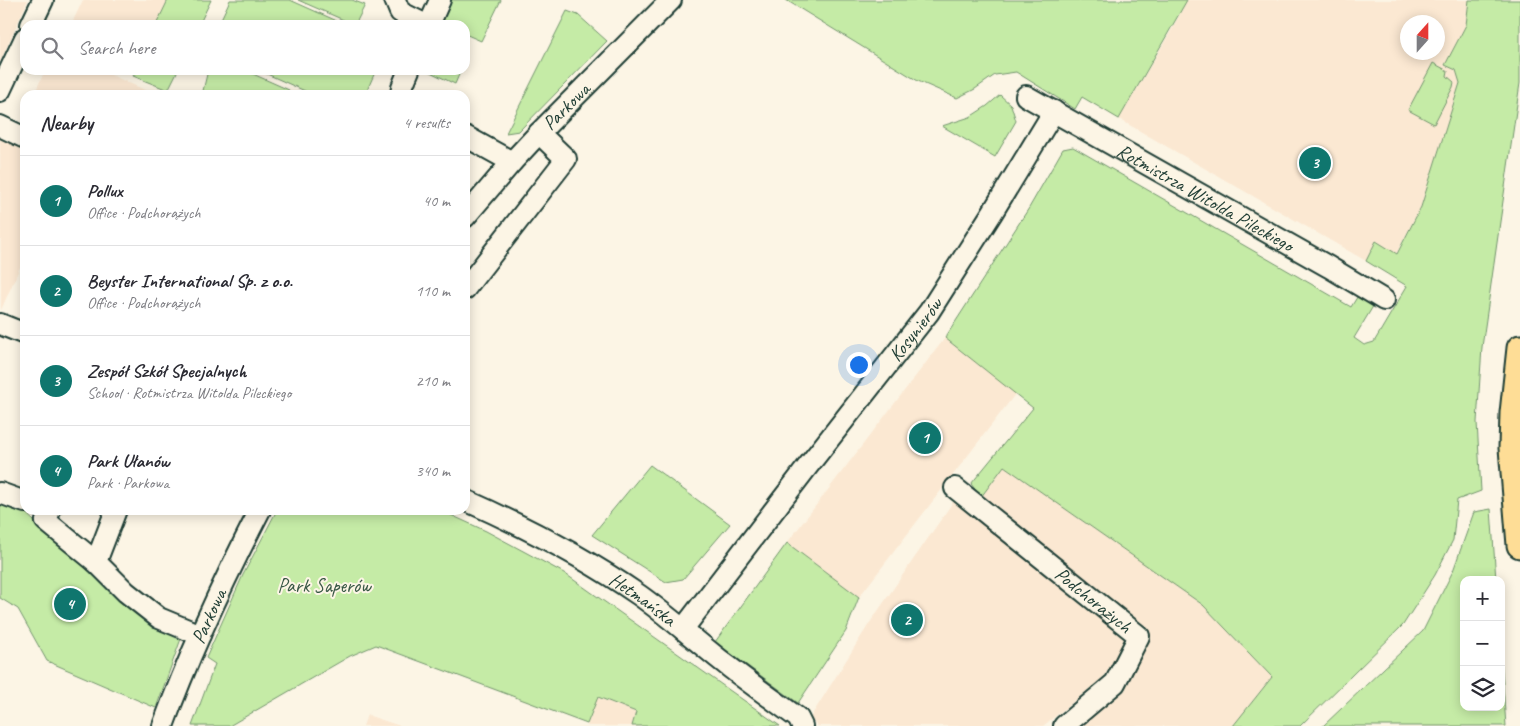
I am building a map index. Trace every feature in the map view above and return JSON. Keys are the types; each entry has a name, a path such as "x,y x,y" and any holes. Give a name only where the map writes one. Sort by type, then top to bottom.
{"main road":[{"path":"1520,348 1513,412 1512,448 1520,545"}],"street":[{"path":"33,20 43,0"},
{"path":"395,0 400,12 417,20"},
{"path":"430,20 440,0"},
{"name":"Parkowa","path":"470,211 539,133 671,0"},
{"path":"0,91 20,49"},
{"path":"402,90 407,75"},
{"name":"Rotmistrza Witolda Pileckiego","path":"1026,96 1384,300"},
{"name":"Kosynierów","path":"683,629 929,312 1054,111"},
{"path":"0,126 20,136"},
{"path":"470,283 566,159 539,133"},
{"path":"470,139 512,162"},
{"path":"0,324 20,332"},
{"name":"Podchorążych","path":"955,488 1139,636 1115,683 1064,726"},
{"path":"0,493 20,500"},
{"name":"Hetmańska","path":"470,502 512,521 576,554 639,595 728,666 798,718 802,726"},
{"path":"44,515 126,592 159,618 200,635"},
{"path":"96,562 114,515"},
{"name":"Parkowa","path":"163,726 200,635 257,515"}],"shaded area":[{"path":"0,0 28,0 0,62"},
{"path":"83,0 168,0 158,20 73,20"},
{"path":"1187,0 1469,0 1466,25 1445,65 1456,70 1460,83 1421,207 1396,254 1376,241 1366,261 1119,119"},
{"path":"43,75 111,75 145,90 36,90"},
{"path":"0,138 20,148 20,267 1,310"},
{"path":"945,338 1016,393 859,597 787,543"},
{"path":"1004,466 1203,605 1272,677 1233,726 1078,726 1118,693 1150,634 981,497"},
{"path":"955,499 1127,639 1103,678 1043,726 818,726 810,718 869,624"},
{"path":"597,697 636,712 632,726 587,726"},
{"path":"367,715 400,726 363,726"}],"green space":[{"path":"168,0 211,0 201,20 158,20"},
{"path":"230,0 290,0 335,20 221,20"},
{"path":"298,0 352,0 365,5 358,20 344,20"},
{"path":"449,0 501,0 481,41 470,36 470,20 440,20"},
{"path":"786,0 1187,0 1119,119 1082,97 1075,109 1016,72 995,75 975,89 957,98 918,81"},
{"path":"1469,0 1520,0 1520,83 1482,347 1477,422 1481,491 1457,500 1453,540 1435,575 1403,625 1300,726 1233,726 1272,677 1203,605 1004,466 981,497 971,484 1033,408 945,338 1029,208 1063,149 1073,147 1351,307 1359,294 1375,303 1354,338 1364,345 1374,342 1407,286 1366,261 1376,241 1397,254 1421,207 1460,83 1456,70 1445,65 1466,25"},
{"path":"567,11 578,15 607,41 519,131 506,133"},
{"path":"1433,63 1448,71 1447,76 1454,82 1434,124 1408,110"},
{"path":"134,75 176,75 168,90"},
{"path":"207,75 255,75 289,90 203,90"},
{"path":"269,75 374,75 367,90 303,90"},
{"path":"436,75 459,75 455,84"},
{"path":"1000,95 1011,105 1016,121 995,157 942,126 970,117"},
{"path":"650,465 730,524 683,579 666,582 592,535"},
{"path":"0,498 16,504 20,508 20,515 28,515 95,573 182,636 156,708 47,661 18,609 0,598"},
{"path":"1491,509 1496,576 1460,576 1460,711 1505,711 1506,726 1323,726 1423,631 1453,571 1474,512"},
{"name":"Park Saperów","path":"274,515 451,515 486,531 564,573 780,726 632,726 636,712 598,697 587,724 376,645 350,656 229,726 192,726 215,664 206,658 243,575"},
{"path":"787,543 859,597 846,631 798,703 715,642"}],"place":[{"name":"Zespół Szkół Specjalnych","path":"1315,163"},
{"name":"Pollux","path":"925,438"},
{"name":"Park Ułanów","path":"70,604"},
{"name":"Beyster International Sp. z o.o.","path":"907,620"}]}
